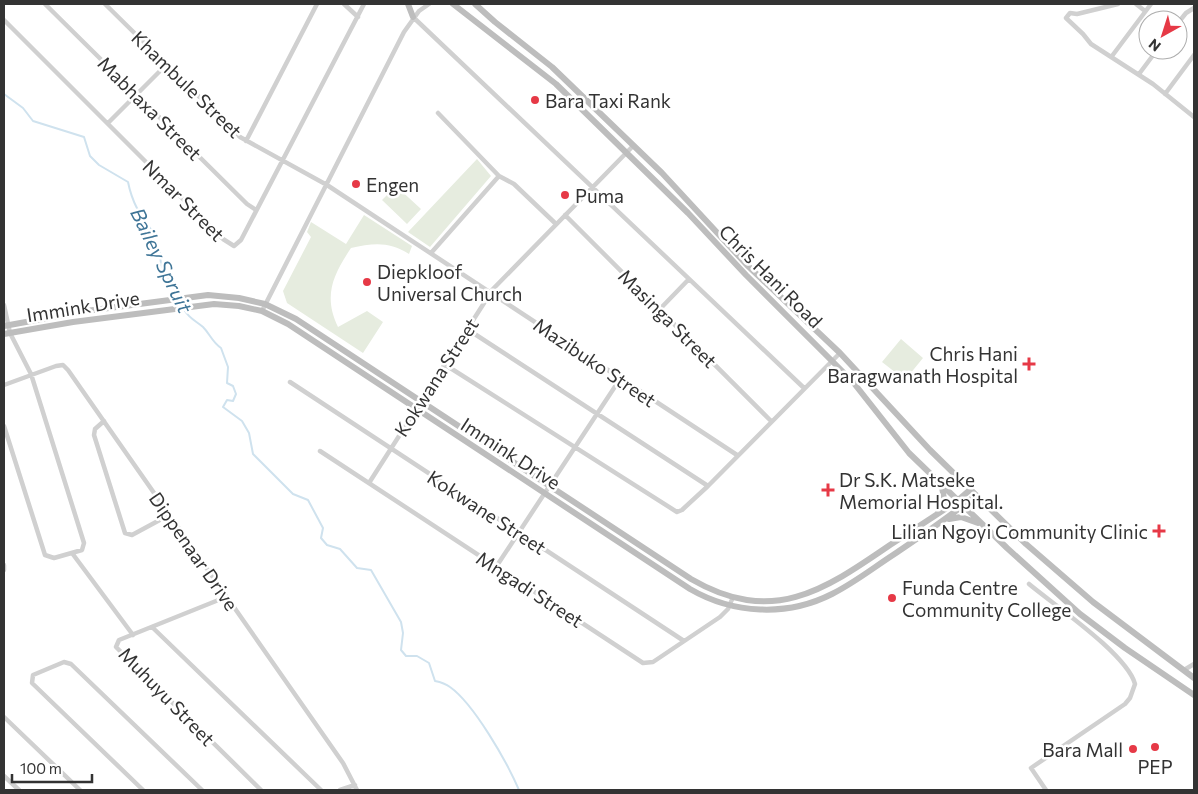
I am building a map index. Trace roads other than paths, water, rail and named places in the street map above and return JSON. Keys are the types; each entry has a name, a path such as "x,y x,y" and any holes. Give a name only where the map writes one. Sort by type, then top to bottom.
{"main road":[{"path":"408,4 413,17"},
{"name":"Chris Hani Road","path":"453,4 556,84 688,213 746,275 853,382 909,453 957,501 1080,614 1194,696"},
{"name":"Chris Hani Road","path":"475,4 552,67 633,146 694,206 747,266 840,353 930,450 1055,570 1093,602 1194,678"},
{"path":"602,116 625,144 626,153"},
{"name":"Immink Drive","path":"6,326 179,298 223,296 265,304 296,318 691,579 733,597 773,600 797,597 822,589 937,514"},
{"name":"Immink Drive","path":"7,334 186,306 214,304 239,306 262,312 288,324 690,589 730,605 752,609 776,609 797,606 825,597 851,583 944,521 976,495"},
{"path":"937,514 944,496 940,482"},
{"path":"937,514 971,489"},
{"path":"944,521 957,517 982,524"}],"street":[{"name":"Mabhaxa Street","path":"45,4 247,204 256,210"},
{"name":"Khambule Street","path":"105,4 246,141 327,185"},
{"path":"246,141 317,4"},
{"path":"344,4 358,17"},
{"name":"Nmar Street","path":"4,20 229,244 234,246 238,244 364,4"},
{"path":"419,11 421,4"},
{"path":"262,312 413,17 429,4"},
{"path":"1118,4 1077,14 1070,13 1066,17 1091,44 1139,74 1192,115 1194,109"},
{"path":"413,17 804,388"},
{"path":"1112,56 1138,22"},
{"path":"1165,94 1194,55"},
{"path":"1139,74 1150,60"},
{"path":"108,123 166,64"},
{"path":"438,113 499,176 514,184 556,224"},
{"name":"Kokwana Street","path":"369,483 491,293 633,146"},
{"path":"431,253 499,176"},
{"name":"Mazibuko Street","path":"327,185 738,456"},
{"name":"Masinga Street","path":"565,216 771,421"},
{"path":"659,310 689,279"},
{"path":"4,305 7,334 31,374 84,543 82,550 54,558 48,558 44,553 4,426"},
{"path":"467,329 708,486"},
{"path":"444,364 672,511 680,512 840,353"},
{"name":"Dippenaar Drive","path":"4,385 56,366 64,366 338,756 356,788"},
{"path":"496,567 620,379"},
{"name":"Kokwane Street","path":"290,382 684,641"},
{"path":"104,421 95,429 94,435 125,532 132,535 169,514"},
{"name":"Mngadi Street","path":"320,451 643,663 653,662 720,617 730,605 733,597"},
{"path":"72,553 133,635"},
{"path":"4,565 4,570"},
{"path":"1029,584 1105,646 1128,669 1135,684 1130,698 1121,708 1031,768 1046,790"},
{"name":"Muhuyu Street","path":"226,597 133,635 118,642 116,647 117,651 261,790"},
{"path":"152,627 321,790"},
{"path":"143,790 32,683 33,675 64,662 71,664 202,790"},
{"path":"1184,670 1194,664"},
{"path":"5,719 80,790"},
{"path":"4,776 19,790"},
{"path":"340,790 356,788"}],"waterway":[{"name":"Bailey Spruit","path":"4,94 23,108 33,121 84,137 90,156 99,165 128,182 137,208 153,232 152,242 160,253 161,265 179,297"},
{"name":"Bailey Spruit","path":"185,311 203,327 221,348 228,367 227,383 233,386 236,394 233,401 227,400 223,407 242,421 249,433 253,454 293,494 308,500 323,528 321,538 327,545 340,549 357,568 371,570 401,622 403,633 401,650 406,656 417,656 429,663 435,681 450,687 469,706 507,764 519,790"}],"place":[{"name":"Bara Taxi Rank","path":"535,100"},
{"name":"Engen","path":"356,184"},
{"name":"Puma","path":"565,195"},
{"name":"Diepkloof Universal Church","path":"367,282"},
{"name":"Chris Hani Baragwanath Hospital","path":"1029,364"},
{"name":"Dr S.K. Matseke Memorial Hospital.","path":"828,490"},
{"name":"Lilian Ngoyi Community Clinic","path":"1159,531"},
{"name":"Funda Centre Community College","path":"892,598"},
{"name":"PEP","path":"1155,747"},
{"name":"Bara Mall","path":"1133,749"}]}
